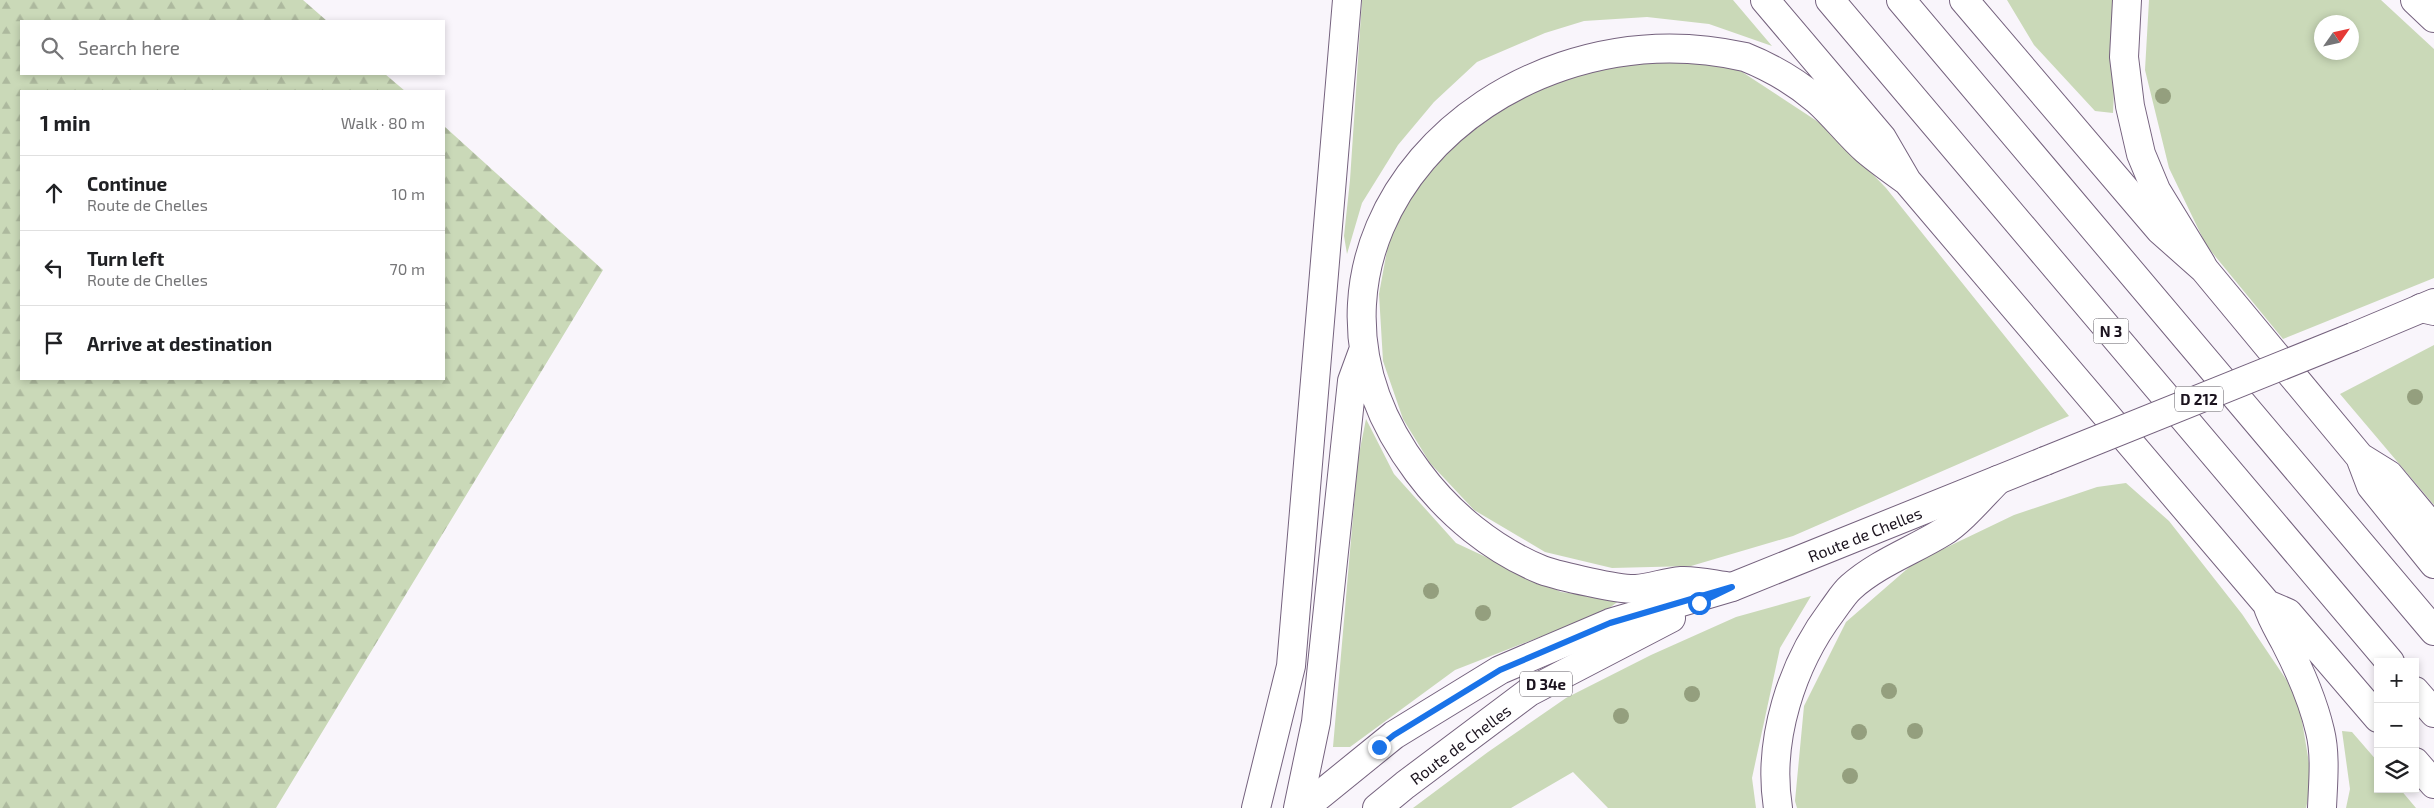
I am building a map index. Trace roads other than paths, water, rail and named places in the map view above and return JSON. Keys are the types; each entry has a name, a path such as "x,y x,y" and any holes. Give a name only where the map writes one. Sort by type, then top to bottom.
{"main road":[{"path":"1256,808 1291,666 1347,0"},
{"path":"1765,0 1882,138 1907,181 2267,604 2273,622 2285,642 2310,698 2321,733 2324,768 2322,808"},
{"name":"N 3","path":"1830,0 2387,658"},
{"path":"1901,0 2434,631"},
{"path":"1964,0 2160,230 2204,269"},
{"path":"2127,0 2124,57 2130,106 2141,154 2156,190 2204,269 2360,457 2389,475 2434,529"},
{"path":"2415,0 2434,18"},
{"path":"1732,587 1682,581 1634,590 1572,578 1544,570 1516,557 1476,531 1448,508 1404,454 1387,423 1373,388 1363,351 1361,300 1368,249 1386,199 1411,152 1441,118 1474,89 1509,67 1548,50 1588,39 1632,33 1673,36 1717,46 1748,58 1782,76 1815,98 1864,148 1907,181"},
{"name":"D 212","path":"1998,480 2430,307"},
{"path":"1298,808 1316,722 1352,380 1363,351"},
{"path":"2360,457 2371,486 2434,564"},
{"path":"1778,808 1777,759 1783,716 1795,673 1815,634 1850,587 1892,558 1944,532 1998,480"},
{"name":"Route de Chelles","path":"1378,808 1405,785 1529,692 1732,587 1998,480"},
{"name":"Route de Chelles","path":"1304,808 1394,735 1500,670 1610,623 1732,587"},
{"path":"2267,604 2288,613 2374,713"},
{"path":"2419,696 2434,714"},
{"path":"2419,767 2434,784"}]}
